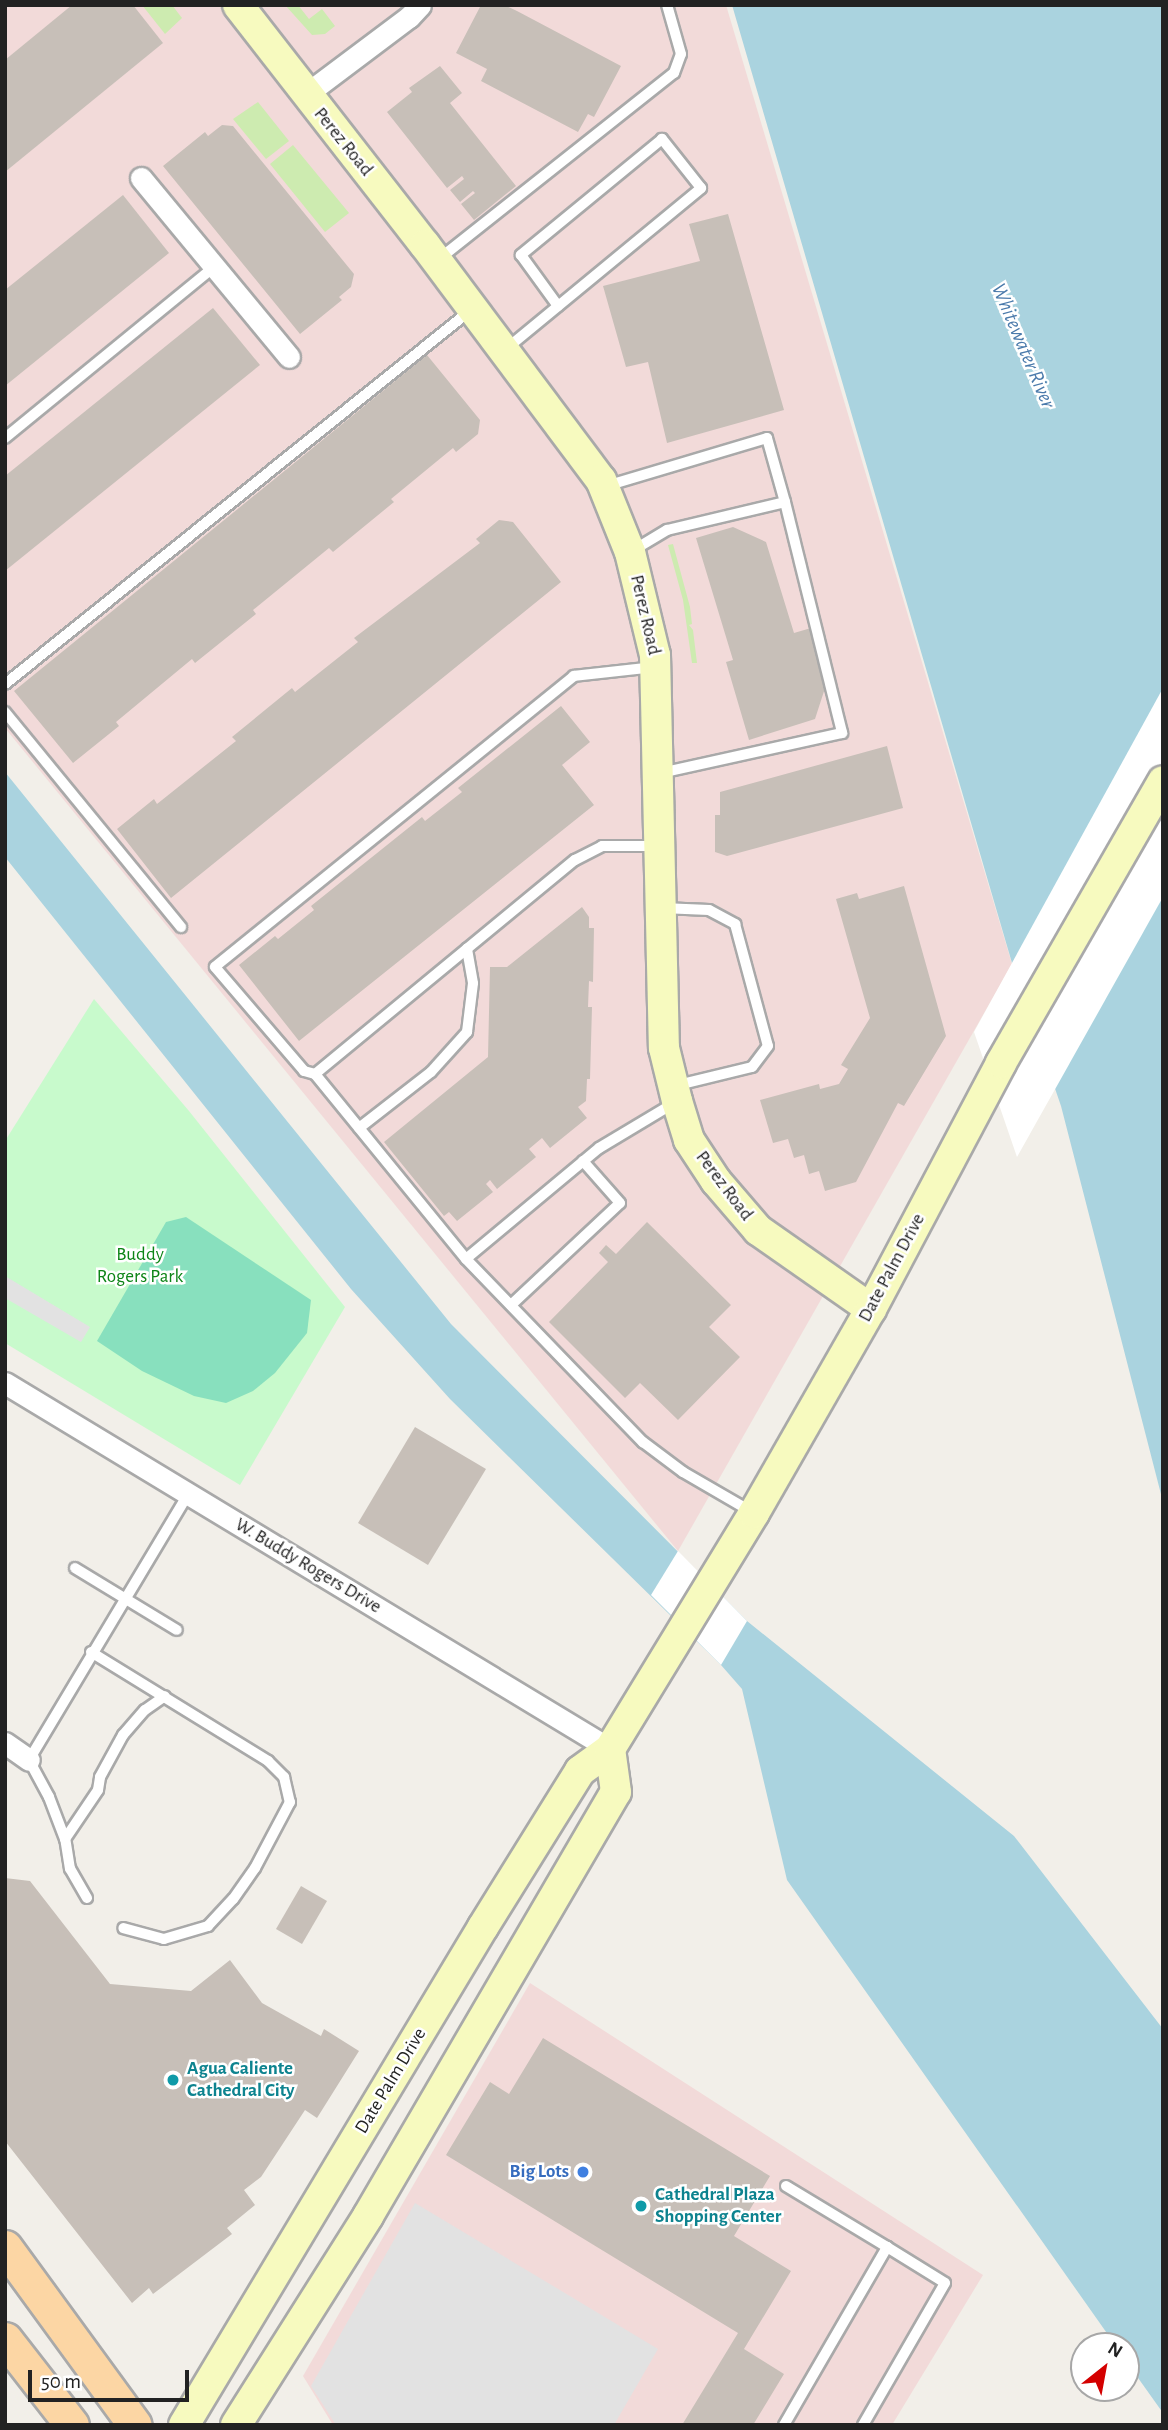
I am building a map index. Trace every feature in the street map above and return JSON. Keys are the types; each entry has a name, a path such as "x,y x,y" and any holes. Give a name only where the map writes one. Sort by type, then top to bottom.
{"main road":[{"name":"Perez Road","path":"238,5 305,95 437,260 603,487 630,552 656,666 664,1048 689,1140 716,1181 758,1230 872,1309"},
{"name":"Date Palm Drive","path":"184,2425 483,1927 580,1771 610,1749 754,1513 872,1309 1001,1063 1163,781"},
{"path":"236,2425 368,2216 616,1792 610,1749"},
{"path":"5,2247 135,2425"},
{"path":"5,2339 72,2425"}],"street":[{"path":"305,95 410,18 420,5"},
{"path":"141,178 289,357"},
{"name":"W. Buddy Rogers Drive","path":"5,1383 610,1749"},
{"path":"5,1743 29,1760"}],"lane":[{"path":"437,260 674,73 681,54 667,5"},
{"path":"504,351 701,188 662,139 521,255 558,306"},
{"path":"5,438 214,267"},
{"path":"5,684 473,309"},
{"path":"603,487 767,438 842,733 659,773"},
{"path":"630,552 667,530 785,502"},
{"path":"656,666 574,676 215,967 304,1071 315,1074 466,1259 643,1442 683,1472 754,1513"},
{"path":"5,712 181,927"},
{"path":"315,1074 575,860 602,846 658,846"},
{"path":"466,1259 599,1148 675,1094 752,1067 768,1046 735,924 709,910 659,908"},
{"path":"359,1128 431,1072 467,1032 473,983 467,949"},
{"path":"510,1305 620,1203 583,1161"},
{"path":"87,1898 70,1869 65,1839 49,1797 29,1760 91,1652 188,1494"},
{"path":"75,1568 177,1630"},
{"path":"91,1652 268,1760 284,1777 290,1802 255,1868 233,1899 208,1926 164,1939 123,1928"},
{"path":"65,1839 98,1790 100,1777 125,1733 145,1710 165,1696"},
{"path":"786,2186 945,2283 863,2425"},
{"path":"784,2425 887,2247"}],"shaded area":[{"path":"5,5 726,5 1012,964 678,1551 5,728"},
{"path":"5,1276 90,1327 81,1342 5,1298"},
{"path":"530,1983 983,2275 892,2425 333,2425 303,2376"},
{"path":"415,2203 658,2349 614,2425 336,2425 311,2386"}],"green space":[{"path":"142,5 172,5 182,18 165,34"},
{"path":"285,5 298,5 309,19 322,9 335,26 325,34 312,35"},
{"path":"258,102 289,141 266,159 233,119"},
{"path":"293,145 349,213 325,232 270,164"},
{"path":"673,544 690,607 692,624 689,625 693,630 697,663 692,663 683,600 668,545"},
{"name":"Buddy Rogers Park","path":"94,999 189,1111 345,1307 240,1485 5,1343 5,1141"},
{"path":"186,1217 311,1300 307,1333 275,1373 253,1391 226,1403 194,1396 142,1371 97,1341 166,1222"}],"water":[{"name":"Whitewater River","path":"732,5 1163,5 1163,1502 1061,1106 1012,963"},
{"path":"5,772 451,1324 747,1621 1014,1836 1163,2029 1163,2413 1140,2381 1140,2332 1106,2332 787,1880 742,1689 721,1665 450,1399 351,1289 5,857"}],"pier":[{"path":"1163,688 1163,897 1017,1157 974,1032"},
{"path":"678,1551 747,1621 721,1665 651,1595"}],"building":[{"path":"72,5 133,5 163,43 5,172 5,60"},
{"path":"481,5 504,5 621,66 594,117 588,114 578,132 481,81 487,69 456,53"},
{"path":"440,66 462,93 450,103 516,186 474,220 461,204 475,193 473,191 460,202 450,190 464,179 462,176 447,188 387,112 412,92 409,88"},
{"path":"222,125 233,126 354,274 351,287 339,297 342,300 300,334 163,166 205,132 208,136"},
{"path":"123,195 169,253 5,386 5,290"},
{"path":"728,214 784,410 667,443 648,362 626,367 603,286 700,261 689,224"},
{"path":"213,308 260,365 5,571 5,476"},
{"path":"427,355 480,420 478,434 456,452 453,448 391,499 394,502 333,552 329,548 253,610 256,614 195,663 192,659 116,722 119,726 73,763 14,691"},
{"path":"499,520 513,522 561,582 171,898 117,829 154,799 157,804 236,741 232,737 292,688 295,692 358,642 354,638 480,543 476,539"},
{"path":"733,527 766,542 794,633 811,628 827,682 815,719 749,740 726,662 733,660 696,538"},
{"path":"561,706 590,742 562,765 594,805 299,1041 239,965 314,910 311,906 422,817 425,821 462,792 458,788"},
{"path":"887,746 903,808 727,856 715,852 715,815 720,815 720,792"},
{"path":"904,886 946,1036 904,1106 898,1103 856,1182 825,1191 819,1171 809,1174 804,1155 794,1158 788,1139 773,1143 760,1100 819,1084 820,1089 839,1084 848,1069 841,1065 870,1018 836,899 857,893 859,899"},
{"path":"582,907 589,917 589,928 594,928 593,982 589,981 588,1007 592,1007 590,1079 587,1079 586,1101 578,1107 587,1118 550,1148 542,1138 529,1149 536,1157 497,1189 490,1180 486,1184 493,1192 457,1221 449,1212 444,1216 384,1142 488,1057 490,967 507,967"},
{"path":"647,1222 731,1305 709,1327 740,1357 678,1420 640,1383 625,1398 549,1322 608,1262 599,1253 606,1245 616,1254"},
{"path":"415,1427 486,1469 428,1565 358,1523"},
{"name":"Agua Caliente Cathedral City","path":"5,1878 30,1881 110,1984 191,1991 230,1960 262,2003 321,2036 324,2029 359,2051 317,2118 305,2110 261,2177 244,2190 255,2205 227,2228 232,2234 153,2294 149,2288 132,2303 5,2141"},
{"path":"301,1886 327,1901 302,1944 276,1929"},
{"name":"Cathedral Plaza Shopping Center","path":"543,2038 770,2176 734,2236 791,2271 744,2349 784,2374 753,2425 682,2425 738,2333 446,2155 490,2082 509,2094"}],"place":[{"name":"Agua Caliente Cathedral City","path":"173,2080"},
{"name":"Big Lots","path":"583,2172"},
{"name":"Cathedral Plaza Shopping Center","path":"641,2206"}]}
